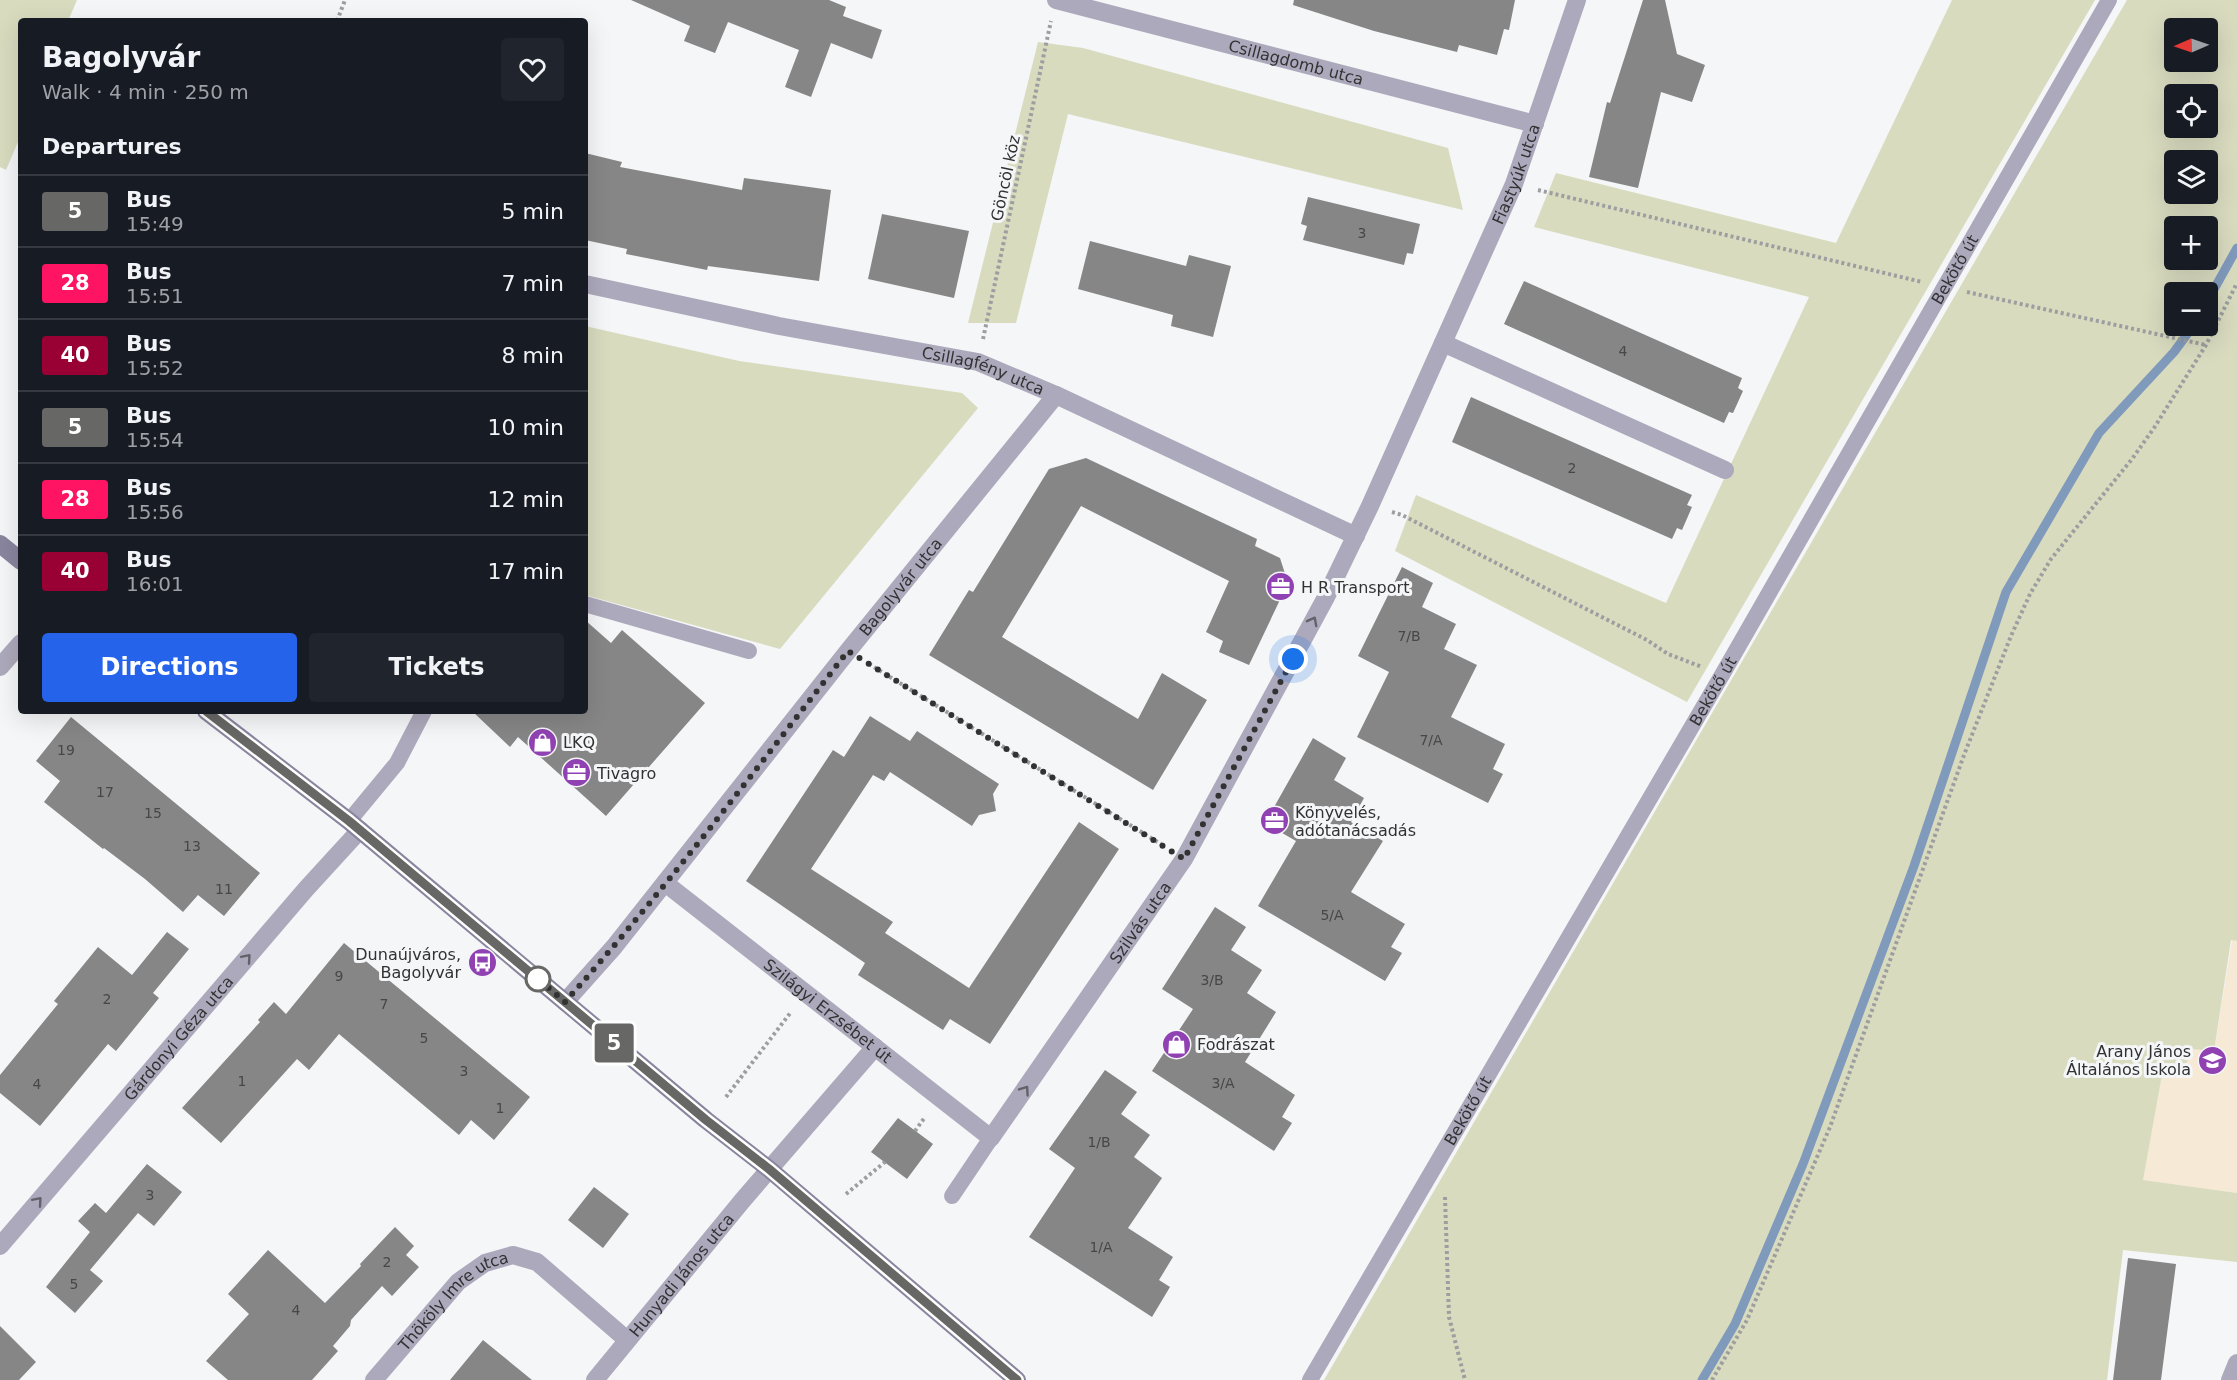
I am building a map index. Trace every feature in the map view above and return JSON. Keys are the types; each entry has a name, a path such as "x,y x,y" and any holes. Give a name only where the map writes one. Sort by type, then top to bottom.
{"street":[{"name":"Csillagdomb utca","path":"1056,0 1535,124"},
{"name":"Fiastyúk utca","path":"1356,536 1514,184 1576,0"},
{"name":"Csillagfény utca","path":"588,285 779,326 978,362 1056,394 1356,536"},
{"path":"1443,343 1725,470"},
{"name":"Bagolyvár utca","path":"565,1002 614,947 848,651 1056,394"},
{"name":"Szilvás utca","path":"991,1138 1184,859 1325,599 1356,536"},
{"path":"0,544 18,559"},
{"path":"0,667 18,646"},
{"path":"210,714 354,825 706,1120 769,1169 1017,1380"},
{"name":"Gárdonyi Géza utca","path":"0,1246 306,889 354,825"},
{"name":"Szilágyi Erzsébet út","path":"665,883 991,1138"},
{"name":"Hunyadi János utca","path":"595,1380 626,1339 875,1047"},
{"name":"Thököly Imre utca","path":"374,1380 458,1282 485,1263 513,1255 537,1262 626,1339"},
{"path":"2230,1380 2237,1363"}],"lane":[{"name":"Bekötő út","path":"1310,1380 1722,675 2109,0"},
{"path":"588,605 749,651"},
{"path":"354,825 398,763 422,714"},
{"path":"952,1196 991,1138"}],"path":[{"path":"338,18 345,0"},
{"name":"Göncöl köz","path":"978,362 1056,0"},
{"path":"1514,184 1944,287 2206,345"},
{"path":"1712,1380 1747,1320 1830,1127 1961,764 2011,636 2031,594 2051,559 2132,459 2154,428 2206,345 2237,283"},
{"path":"1370,506 1402,515 1647,640 1668,654 1722,675"},
{"path":"848,651 1184,859"},
{"path":"726,1097 806,993"},
{"path":"846,1194 885,1162"},
{"path":"1445,1195 1449,1317 1465,1380"}],"shaded area":[{"name":"Arany János Általános Iskola","path":"2232,940 2237,941 2237,1193 2142,1180 2163,1068 2190,1049 2214,1051"}],"green space":[{"path":"0,0 77,0 69,18 18,18 18,142 6,170 0,167"},
{"path":"1952,0 2095,0 1687,702 1395,551 1416,495 1666,603 1809,297 1534,227 1556,173 1836,243"},
{"path":"2127,0 2237,0 2237,941 2231,940 2214,1051 2190,1049 2185,1072 2163,1069 2143,1180 2237,1193 2237,1262 2123,1250 2107,1380 1324,1380"},
{"path":"1038,42 1083,48 1448,148 1463,210 1068,114 1016,323 968,323"},
{"path":"588,327 739,361 962,393 978,408 780,649 588,596"}],"building":[{"path":"631,0 829,0 846,7 843,16 882,30 872,59 831,43 811,97 785,87 799,50 728,22 715,53 684,41 690,26"},
{"path":"1294,0 1515,0 1509,30 1504,29 1497,55 1459,45 1457,52 1374,31 1293,5"},
{"path":"1643,0 1665,0 1677,54 1705,65 1692,102 1661,92 1638,188 1589,177 1607,102 1610,103"},
{"path":"588,154 622,162 620,167 742,190 744,178 831,190 819,281 708,266 707,270 626,254 627,249 588,241"},
{"path":"1308,197 1420,224 1413,254 1407,253 1404,265 1303,240 1307,226 1301,224"},
{"path":"882,214 969,231 954,298 868,279"},
{"path":"1090,241 1186,266 1189,255 1231,266 1213,337 1171,326 1173,315 1078,289"},
{"path":"1524,281 1742,378 1738,388 1743,391 1733,413 1729,412 1724,423 1504,324"},
{"path":"1471,397 1692,495 1687,505 1692,507 1682,530 1677,528 1672,539 1452,442"},
{"path":"1086,458 1257,539 1255,546 1280,558 1288,583 1249,665 1219,652 1223,641 1206,632 1229,581 1081,506 1002,637 1138,719 1162,673 1207,700 1153,790 929,655 969,590 973,592 1049,469"},
{"path":"1402,567 1433,583 1422,607 1456,624 1444,649 1477,665 1451,717 1505,744 1493,769 1503,774 1488,803 1357,737 1389,672 1358,656"},
{"path":"588,623 611,643 622,630 705,703 606,816 518,737 510,747 475,714 588,714"},
{"path":"870,716 910,741 917,731 999,784 993,794 996,811 979,815 972,826 890,772 884,781 873,775 811,869 893,922 885,933 969,988 1079,822 1119,849 990,1044 950,1019 943,1030 858,975 865,963 746,881 833,750 844,757"},
{"path":"71,717 260,873 224,916 198,895 183,912 145,879 44,802 60,781 36,761"},
{"path":"1313,738 1346,758 1334,780 1364,798 1351,822 1383,841 1351,892 1405,924 1391,947 1402,953 1385,981 1258,906 1296,841 1265,823"},
{"path":"1215,907 1246,927 1231,950 1262,970 1247,993 1276,1012 1245,1062 1295,1095 1282,1117 1292,1123 1274,1151 1152,1071 1193,1009 1162,989"},
{"path":"167,932 189,949 153,993 159,998 116,1051 108,1044 40,1126 0,1093 0,1075 58,1004 54,1001 98,947 132,975"},
{"path":"344,943 530,1097 494,1140 471,1120 459,1135 339,1034 309,1070 297,1059 221,1143 182,1108 260,1022 258,1020 274,1002 286,1014"},
{"path":"1105,1070 1137,1092 1121,1114 1150,1135 1134,1157 1162,1178 1128,1228 1173,1257 1159,1280 1170,1287 1152,1317 1029,1237 1075,1168 1049,1149"},
{"path":"898,1118 933,1144 907,1179 871,1152"},
{"path":"147,1164 182,1192 154,1226 138,1213 90,1270 103,1281 75,1313 46,1287 90,1232 78,1221 95,1203 106,1213"},
{"path":"594,1187 629,1214 603,1248 568,1220"},
{"path":"395,1227 414,1246 406,1255 419,1267 392,1296 382,1286 351,1320 350,1326 333,1346 338,1351 312,1380 228,1380 206,1361 249,1314 228,1294 268,1250 325,1303"},
{"path":"2128,1258 2176,1264 2161,1380 2113,1380"},
{"path":"0,1326 36,1362 19,1380 0,1380"},
{"path":"483,1340 532,1380 450,1380"}],"waterway":[{"path":"2218,282 2237,248"},
{"path":"1702,1380 1735,1324 1803,1164 1914,866 2006,592 2099,433 2174,352 2186,336"}],"bus line":[{"name":"5","path":"210,714 360,830 706,1120 769,1169 1017,1380"}],"place":[{"name":"H R Transport","path":"1280,587"},
{"name":"LKQ","path":"542,742"},
{"name":"Tivagro","path":"576,773"},
{"name":"Könyvelés, adótanácsadás","path":"1274,821"},
{"name":"Dunaújváros, Bagolyvár","path":"482,963"},
{"name":"Fodrászat","path":"1176,1044"},
{"name":"Arany János Általános Iskola","path":"2212,1060"}],"route":[{"path":"538,979 531,973 565,1002 614,947 848,651 1184,859 1293,659"}]}
